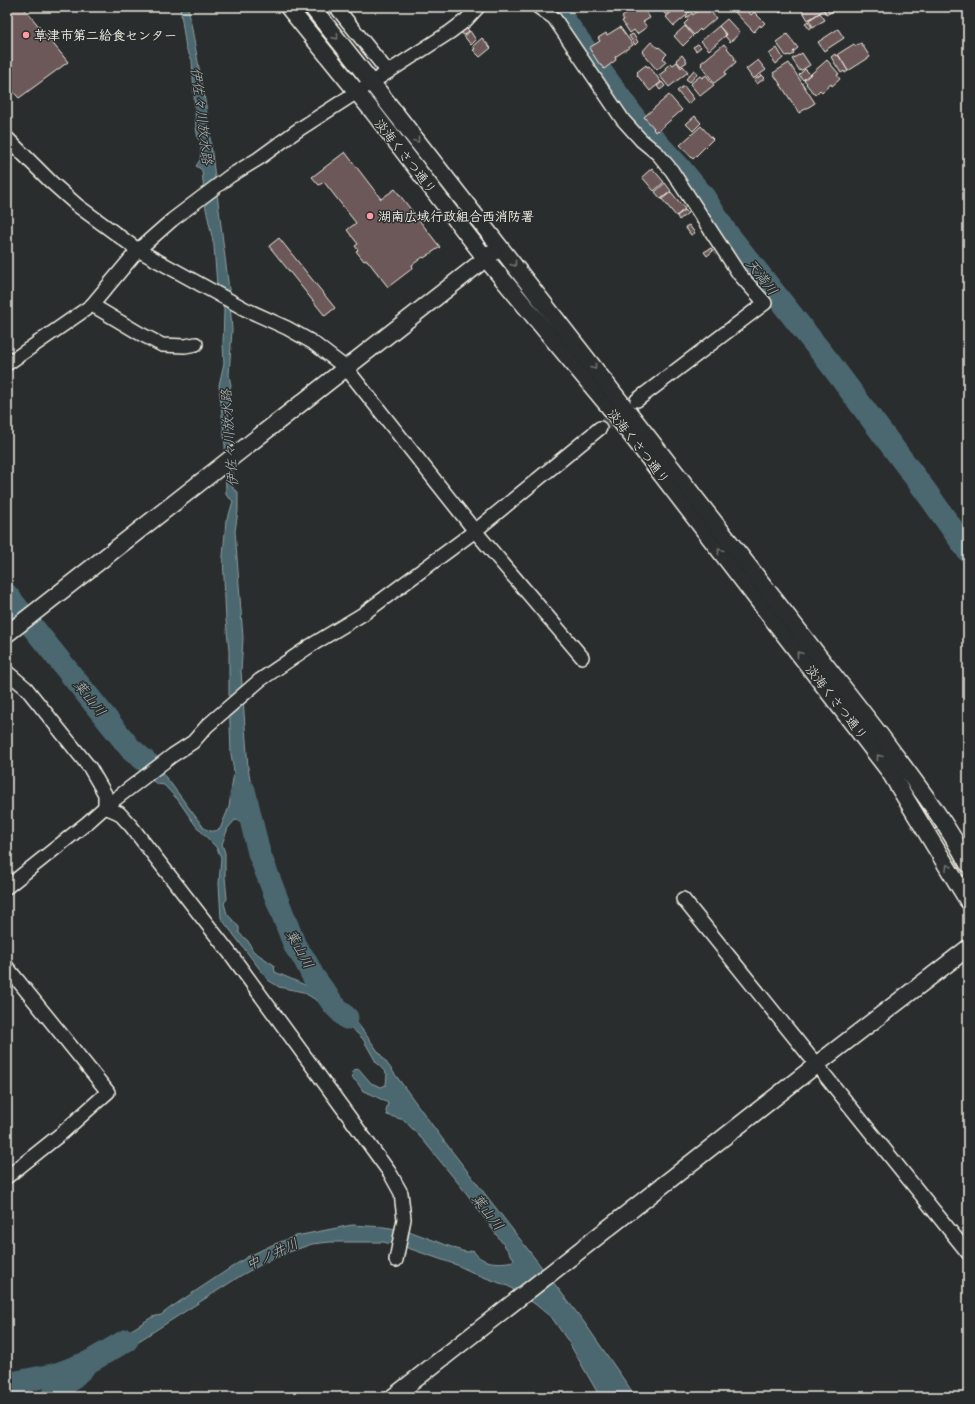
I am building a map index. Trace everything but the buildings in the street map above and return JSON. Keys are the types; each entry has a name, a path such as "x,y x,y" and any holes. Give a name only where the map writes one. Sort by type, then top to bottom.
{"street":[{"name":"淡海くさつ通り","path":"288,7 486,259 614,413 889,771 968,901"},
{"name":"淡海くさつ通り","path":"312,7 881,736 933,808 960,848 968,864"},
{"path":"336,7 388,72"},
{"path":"7,364 92,305 138,250 186,209 230,176 298,130 450,32 466,20 478,7"},
{"path":"538,7 554,18 623,120 641,140 658,154 672,171 739,274 765,303 637,400"},
{"path":"7,138 51,182 78,206 138,250 245,309 287,328 312,342 346,368 475,531 582,657"},
{"path":"7,634 500,247"},
{"path":"92,305 162,345 186,346 196,344"},
{"path":"7,886 105,807 173,755 193,742 211,722 260,680 310,646 363,614 475,531 600,428"},
{"path":"7,672 30,693 90,768 105,794 105,807"},
{"path":"105,807 119,813 232,956 390,1172 401,1193 404,1219 396,1260"},
{"path":"683,900 968,1253"},
{"path":"393,1397 816,1065 968,948"},
{"path":"7,967 108,1092 62,1133 7,1177"}],"water":[{"name":"伊佐々川放水路","path":"180,7 188,7 206,106 229,289 232,330 229,375 231,386 227,394 233,489 238,492 238,511 235,531 243,638 241,671 248,768 256,814 241,821 235,820 228,828 222,844 225,853 227,899 224,903 227,914 239,927 239,933 248,941 253,951 274,965 275,972 323,994 336,997 361,1028 441,1137 584,1322 636,1397 600,1397 568,1341 552,1318 535,1304 508,1286 478,1275 457,1265 405,1247 383,1242 330,1242 312,1244 264,1263 242,1275 84,1376 112,1342 152,1317 161,1315 247,1257 296,1236 352,1225 384,1227 409,1231 462,1251 468,1252 473,1250 480,1258 491,1262 508,1262 513,1261 514,1259 467,1194 423,1140 404,1120 387,1115 386,1111 388,1103 363,1091 357,1082 352,1078 353,1070 359,1069 371,1083 381,1087 386,1085 387,1074 376,1062 363,1039 334,1011 303,992 279,987 268,980 221,918 219,884 221,857 216,847 196,826 178,800 164,785 157,784 142,773 132,753 124,746 132,746 149,758 169,781 204,828 212,831 220,829 229,807 234,771 231,754 229,651 223,556 226,520 233,501 226,495 225,445 219,385 224,363 224,309 217,285 214,246 205,204 202,170 196,166 200,160 202,141 198,139 196,127 192,60 186,48"}],"waterway":[{"name":"天満川","path":"551,7 559,13 636,120 680,168 704,197 726,232 829,362 927,493 968,551"},
{"name":"葉山川","path":"7,595 130,748 151,766"},
{"name":"葉山川","path":"241,795 244,790 259,853 295,946 305,960 313,976 334,1005 347,1018"},
{"name":"中ノ井川","path":"7,1384 57,1374 89,1362 127,1340"},
{"path":"52,1397 83,1368"}],"tunnel":[{"path":"600,428 624,410"}],"place":[{"name":"草津市第二給食センター","path":"26,35"},
{"name":"湖南広域行政組合西消防署","path":"370,216"}]}
